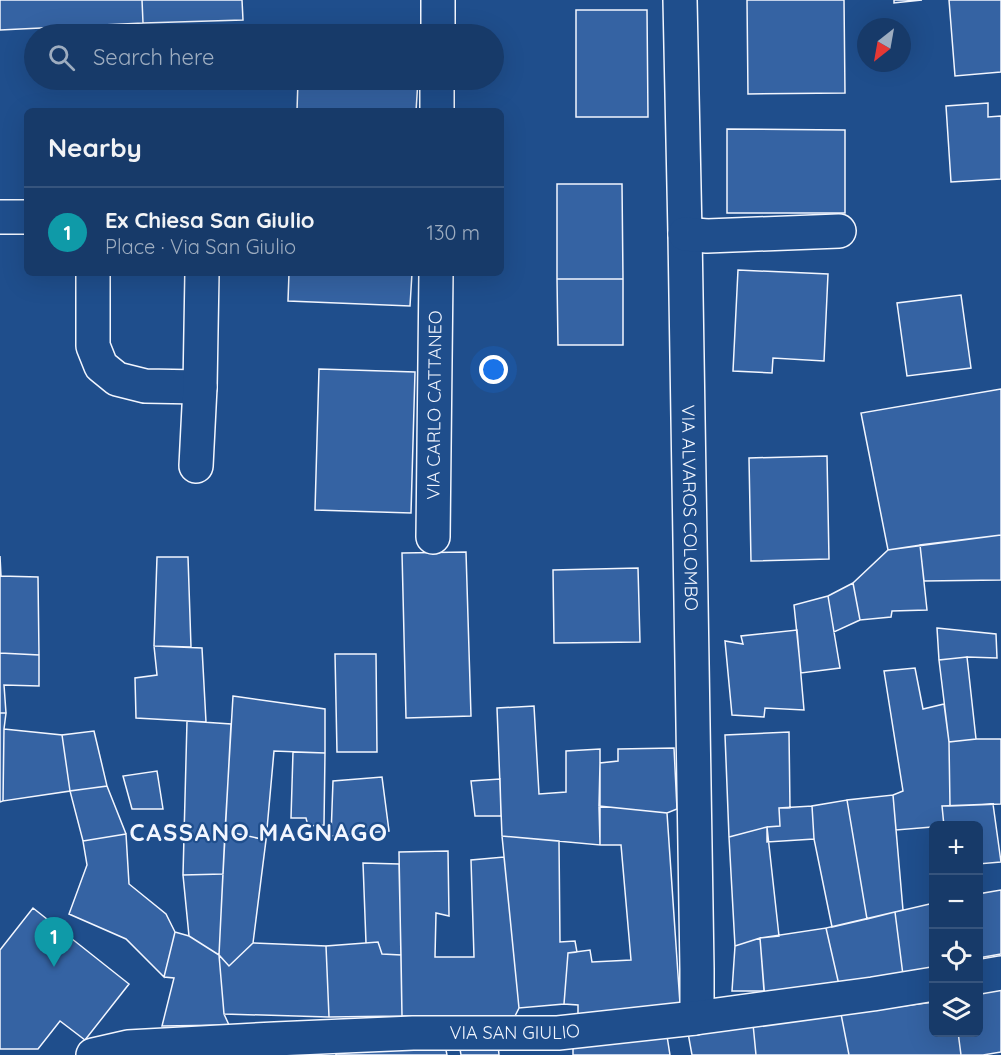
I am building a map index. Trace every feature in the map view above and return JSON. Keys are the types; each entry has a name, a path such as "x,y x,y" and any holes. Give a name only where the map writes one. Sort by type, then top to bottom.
{"street":[{"path":"438,0 438,24"},
{"name":"VIA ALVAROS COLOMBO","path":"680,0 697,981 695,1018"},
{"path":"437,90 437,108"},
{"path":"0,217 24,217"},
{"path":"685,234 707,236 839,231"},
{"path":"93,276 93,346 101,366 117,379 145,386 200,387"},
{"path":"195,466 200,387 202,276"},
{"name":"VIA CARLO CATTANEO","path":"433,537 436,276"},
{"path":"983,976 1001,974"},
{"name":"VIA SAN GIULIO","path":"93,1055 128,1047 275,1039 412,1033 558,1033 695,1018 929,985"}],"building":[{"path":"0,0 142,0 143,23 24,24 24,29 0,30"},
{"path":"142,0 242,0 243,20 143,23"},
{"path":"747,0 844,0 845,93 748,94"},
{"path":"894,0 922,0 894,3"},
{"path":"949,0 1001,0 1001,72 955,76"},
{"path":"576,10 647,10 648,117 576,117"},
{"path":"298,90 417,90 416,108 297,108"},
{"path":"988,103 988,117 1001,116 1001,179 951,182 946,106"},
{"path":"727,129 845,130 845,213 727,213"},
{"path":"557,184 622,184 623,279 557,279"},
{"path":"738,270 828,274 824,361 773,358 772,373 733,371"},
{"path":"289,276 412,276 410,306 288,301"},
{"path":"557,279 623,279 623,345 558,345"},
{"path":"961,295 971,368 907,376 897,303"},
{"path":"319,369 415,372 411,513 315,510"},
{"path":"1001,389 1001,535 888,550 861,413"},
{"path":"827,456 829,559 751,561 749,458"},
{"path":"1001,535 1001,580 924,581 920,545"},
{"path":"920,545 927,610 892,611 891,617 860,620 853,583 888,550"},
{"path":"466,552 471,716 406,718 402,553"},
{"path":"0,556 1,576 38,577 39,655 0,653"},
{"path":"157,557 188,557 191,647 154,646"},
{"path":"638,568 640,642 554,643 553,570"},
{"path":"853,583 860,620 834,632 828,596"},
{"path":"828,596 840,668 801,673 794,605"},
{"path":"937,628 996,634 997,658 967,657 939,660"},
{"path":"797,630 804,710 765,708 764,717 732,715 725,641 743,644 741,636"},
{"path":"154,646 202,648 206,722 136,718 135,678 157,675"},
{"path":"0,653 39,655 39,686 4,685 6,713 0,713"},
{"path":"335,654 376,654 377,752 337,752"},
{"path":"967,657 976,739 949,742 939,660"},
{"path":"915,668 923,709 944,704 949,742 950,806 942,806 944,821 929,821 929,827 896,830 893,795 903,791 884,671"},
{"path":"233,696 325,709 325,753 274,751 266,840 225,831"},
{"path":"534,706 539,794 566,792 566,751 600,749 600,845 502,836 497,708"},
{"path":"0,713 6,713 3,801 0,802"},
{"path":"187,721 231,724 223,874 183,875"},
{"path":"4,729 62,735 70,791 3,801"},
{"path":"94,731 107,786 70,791 62,735"},
{"path":"789,732 790,808 779,808 780,826 729,837 725,735"},
{"path":"1001,739 1001,804 950,806 949,742"},
{"path":"674,748 677,809 667,813 599,806 600,763 618,761 618,749"},
{"path":"293,752 325,753 324,825 308,826 306,818 291,818"},
{"path":"157,771 163,809 132,809 123,776"},
{"path":"382,777 389,831 331,836 333,781"},
{"path":"500,779 501,816 475,816 471,781"},
{"path":"107,786 126,834 83,841 70,791"},
{"path":"893,795 903,910 867,919 847,800"},
{"path":"847,800 867,919 832,927 814,839 812,806"},
{"path":"993,804 1001,862 983,864 983,821 944,821 942,806"},
{"path":"599,806 667,813 680,1004 578,1014 578,1005 564,1004 568,953 590,950 592,962 631,960 621,845 600,845"},
{"path":"812,806 814,839 767,842 767,827 780,826 779,808"},
{"path":"767,827 779,936 760,938 735,946 729,837"},
{"path":"225,831 266,840 253,943 229,966 219,955"},
{"path":"126,834 129,884 166,914 175,932 164,977 126,939 69,914 87,865 83,841"},
{"path":"502,836 559,841 560,942 575,941 577,952 568,953 564,1004 519,1008"},
{"path":"448,851 449,916 436,913 435,957 474,957 471,860 504,857 519,1008 515,1016 402,1016 399,852"},
{"path":"363,863 399,864 401,955 382,954 378,942 366,943"},
{"path":"223,874 219,955 189,936 183,875"},
{"path":"1001,890 1001,954 983,957 983,929 983,893"},
{"path":"929,904 929,969 903,975 895,912"},
{"path":"33,908 129,984 85,1040 60,1021 38,1049 0,1049 0,950"},
{"path":"895,912 903,975 839,985 826,928"},
{"path":"826,928 839,985 765,1000 760,938"},
{"path":"175,932 189,936 219,955 224,1014 229,1025 162,1026 174,978 164,977"},
{"path":"760,938 764,991 732,991 735,946"},
{"path":"378,942 382,954 401,955 402,1016 329,1017 326,946"},
{"path":"253,943 326,946 329,1017 224,1014 219,955 229,966"},
{"path":"1001,989 1001,1052 961,1055 959,1037 983,1037 983,993"},
{"path":"929,1003 929,1037 959,1037 961,1055 849,1055 841,1014"},
{"path":"841,1014 849,1055 756,1055 753,1024"},
{"path":"753,1024 756,1055 692,1055 688,1033"},
{"path":"667,1036 670,1055 573,1055 573,1043"},
{"path":"335,1044 445,1045 447,1055 336,1055"},
{"path":"498,1044 499,1055 461,1055 460,1049"}],"place":[{"name":"Ex Chiesa San Giulio","path":"54,967"}],"district":[{"name":"CASSANO MAGNAGO","path":"259,833"}]}
